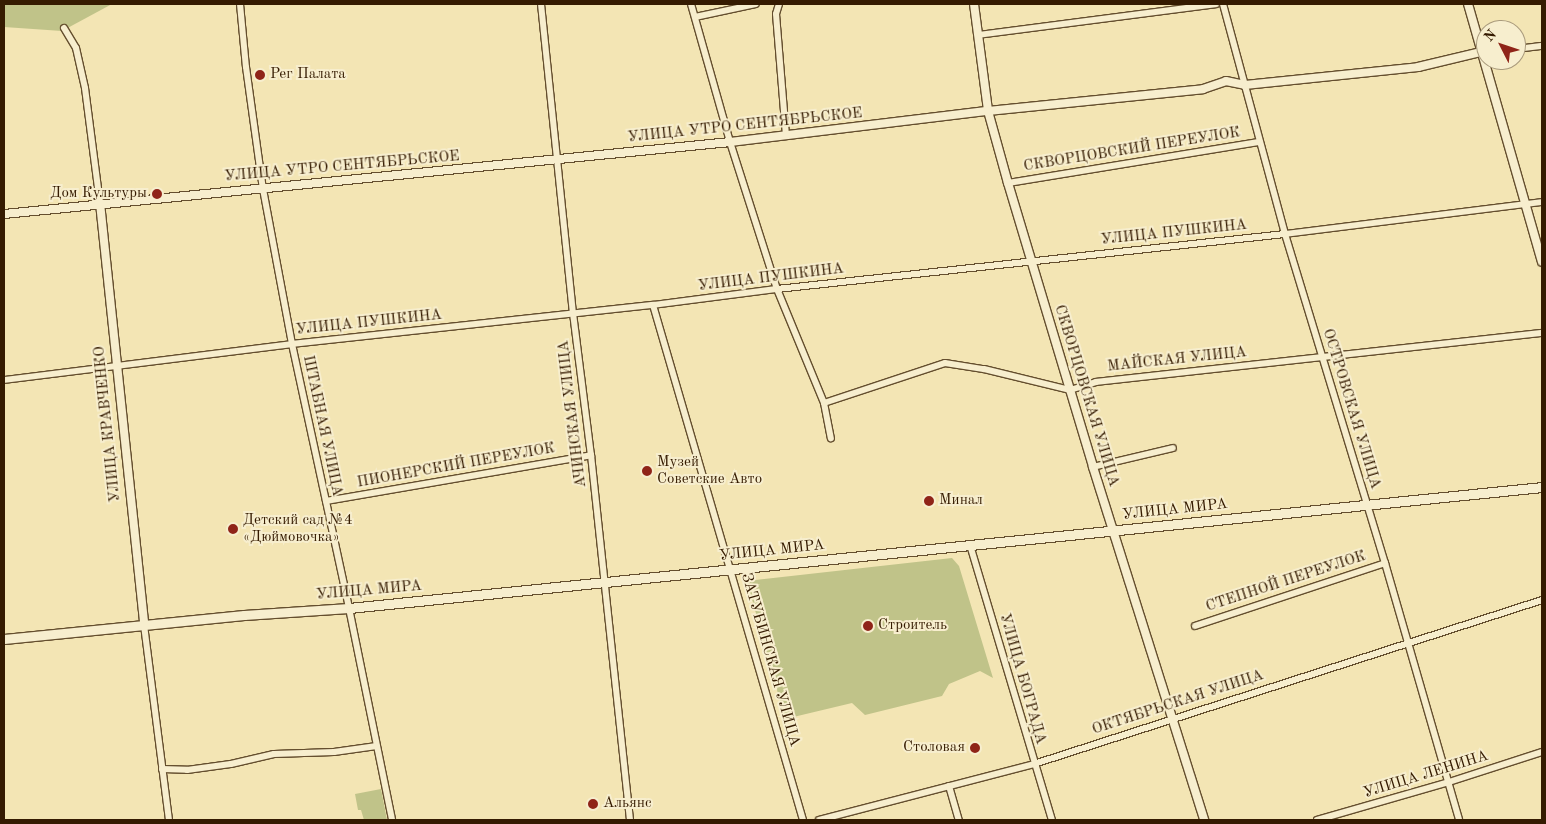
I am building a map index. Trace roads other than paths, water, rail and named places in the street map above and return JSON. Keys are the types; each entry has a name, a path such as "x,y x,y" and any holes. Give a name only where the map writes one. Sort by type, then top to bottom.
{"main road":[{"name":"УЛИЦА МИРА","path":"4,639 349,608 1542,487"}],"street":[{"name":"ШТАБНАЯ УЛИЦА","path":"240,4 263,189 292,344 349,608 392,820"},
{"name":"АЧИНСКАЯ УЛИЦА","path":"541,4 556,160 591,455 630,820"},
{"path":"691,4 730,142 777,289 824,403 831,438"},
{"path":"695,17 756,4"},
{"path":"779,4 776,14 786,135"},
{"name":"СКВОРЦОВСКАЯ УЛИЦА","path":"974,4 988,111 1008,183 1093,466 1204,820"},
{"path":"978,35 1216,4"},
{"name":"ОСТРОВСКАЯ УЛИЦА","path":"1223,4 1285,234 1368,505 1459,820"},
{"path":"1468,4 1476,30"},
{"name":"УЛИЦА КРАВЧЕНКО","path":"64,28 76,48 85,88 100,204 115,367 144,625 169,820"},
{"path":"1526,48 1542,46"},
{"name":"УЛИЦА УТРО СЕНТЯБРЬСКОЕ","path":"4,214 730,142 988,111 1203,89 1226,81 1245,85 1418,67 1476,54"},
{"path":"1488,70 1542,262"},
{"name":"СКВОРЦОВСКИЙ ПЕРЕУЛОК","path":"1008,183 1259,142"},
{"name":"УЛИЦА ПУШКИНА","path":"4,380 292,344 1285,234 1542,202"},
{"name":"ЗАТУБИНСКАЯ УЛИЦА","path":"653,305 804,820"},
{"name":"МАЙСКАЯ УЛИЦА","path":"1070,390 1096,382 1542,333"},
{"path":"824,403 945,363 984,369 1070,390"},
{"path":"1093,466 1173,448"},
{"name":"ПИОНЕРСКИЙ ПЕРЕУЛОК","path":"326,501 591,455"},
{"name":"УЛИЦА БОГРАДА","path":"970,545 1052,820"},
{"name":"СТЕПНОЙ ПЕРЕУЛОК","path":"1195,626 1385,563"},
{"name":"ОКТЯБРЬСКАЯ УЛИЦА","path":"819,820 1034,764 1171,718 1542,600"},
{"path":"162,770 187,770 231,764 274,754 334,752 377,746"},
{"name":"УЛИЦА ЛЕНИНА","path":"1317,820 1449,782 1542,752"},
{"path":"949,786 959,820"}],"place":[{"name":"Рег Палата","path":"260,75"},
{"name":"Дом Культуры","path":"157,194"},
{"name":"Музей Советские Авто","path":"647,471"},
{"name":"Минал","path":"929,501"},
{"name":"Детский сад №4 «Дюймовочка»","path":"233,529"},
{"name":"Строитель","path":"868,626"},
{"name":"Столовая","path":"975,748"},
{"name":"Альянс","path":"593,804"}]}
